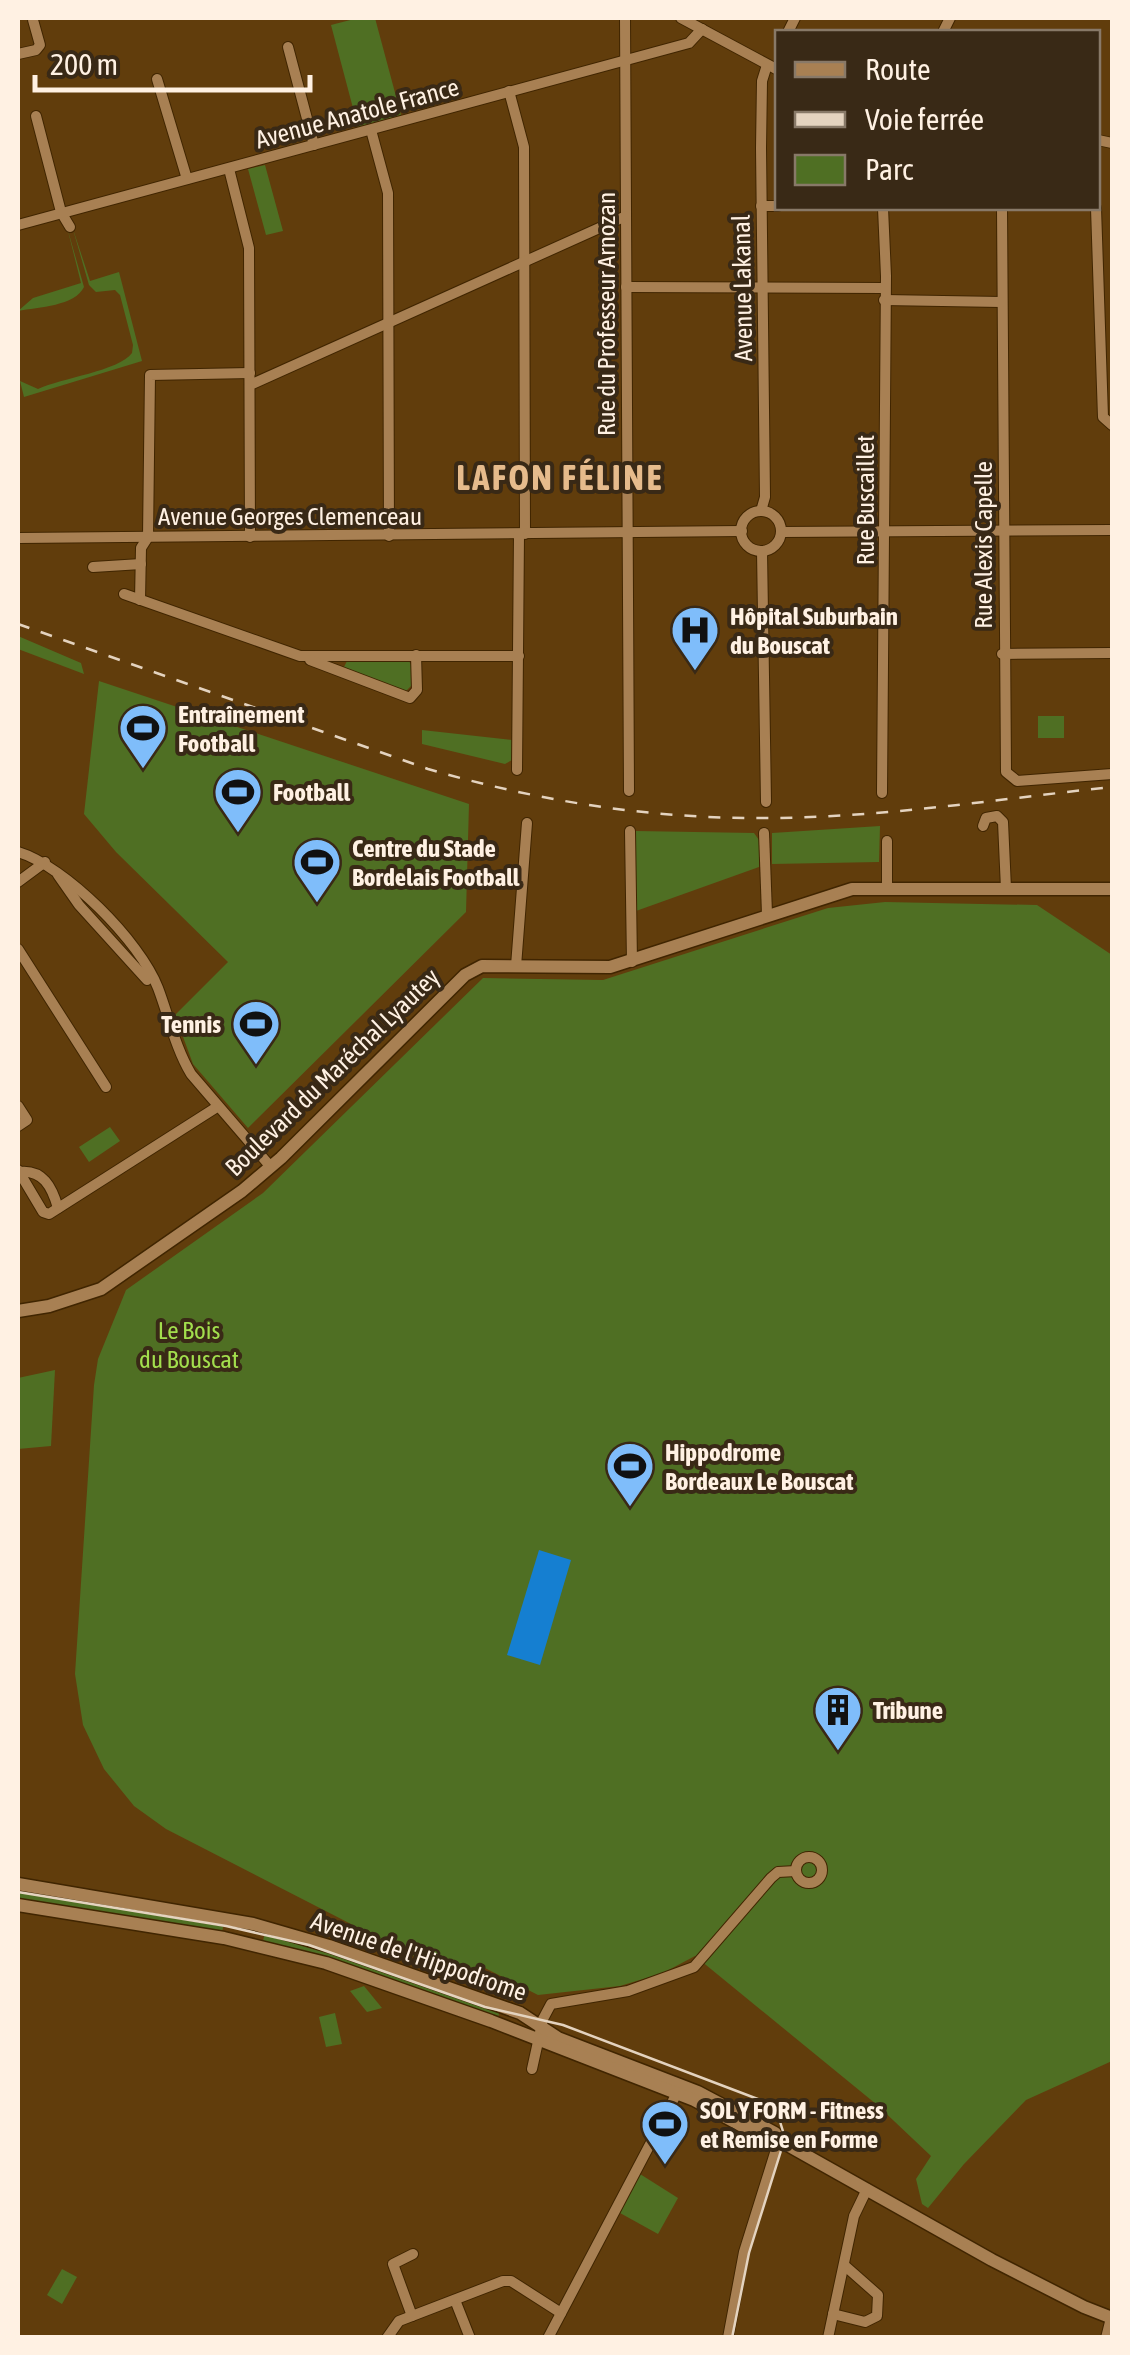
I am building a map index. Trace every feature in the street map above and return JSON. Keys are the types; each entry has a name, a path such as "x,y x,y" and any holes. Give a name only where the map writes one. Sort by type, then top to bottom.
{"street":[{"name":"Rue du Professeur Arnozan","path":"625,18 629,791"},
{"path":"681,18 772,67"},
{"path":"18,24 33,19 40,45 36,50 18,54"},
{"name":"Avenue Anatole France","path":"18,224 689,43 702,29"},
{"path":"288,47 314,145"},
{"name":"Avenue Lakanal","path":"761,511 765,497 762,81 772,67"},
{"path":"157,79 188,178"},
{"path":"509,91 524,146 526,261 517,770"},
{"path":"36,116 61,212 70,227"},
{"path":"372,130 388,192 389,536"},
{"path":"230,169 249,248 250,536"},
{"path":"761,206 775,206"},
{"name":"Rue Buscaillet","path":"882,793 883,210"},
{"name":"Rue Alexis Capelle","path":"1002,210 1002,654 1006,772 1017,781 1112,774"},
{"path":"1096,210 1103,417 1112,425"},
{"path":"140,600 141,548 148,537 150,375 250,379 388,324 626,216"},
{"path":"626,287 761,288 1001,302"},
{"path":"761,511 776,518 781,532 775,545 762,551 748,545 742,532 746,519 761,511"},
{"path":"781,532 1112,530"},
{"name":"Avenue Georges Clemenceau","path":"18,538 742,532"},
{"path":"762,551 766,802"},
{"path":"92,567 142,564"},
{"path":"124,594 410,698 417,690 416,656"},
{"path":"1002,654 1112,654"},
{"path":"300,656 519,656"},
{"path":"983,826 986,818 998,816 1003,822 1006,889"},
{"path":"516,966 527,823"},
{"path":"630,830 632,962"},
{"path":"764,833 767,914"},
{"path":"887,840 887,888"},
{"path":"18,852 55,870 151,976 182,1058 217,1108 270,1166"},
{"path":"18,882 45,862"},
{"name":"Boulevard du Maréchal Lyautey","path":"18,1311 100,1289 242,1192 465,974 482,966 610,967 838,891 1112,889"},
{"path":"18,949 106,1086"},
{"path":"18,977 31,969"},
{"path":"18,1106 27,1120 18,1126"},
{"path":"18,1172 43,1212 49,1214 217,1108"},
{"path":"18,1172 37,1173 47,1182 58,1208"},
{"path":"532,2070 540,2033 553,2002 603,1996 652,1984 694,1967 771,1878 778,1872 796,1871"},
{"name":"Avenue de l'Hippodrome","path":"18,1884 244,1922 330,1946 509,2009 540,2033"},
{"name":"Avenue de l'Hippodrome","path":"18,1905 242,1942 355,1972 540,2033 710,2098 992,2260 1084,2308 1112,2318"},
{"path":"242,1942 244,1922"},
{"path":"548,2338 674,2087"},
{"name":"Avenue de l'Hippodrome","path":"674,2087 770,2141 779,2140"},
{"path":"728,2338 739,2271 779,2140"},
{"path":"828,2338 854,2216 867,2189"},
{"path":"412,2316 393,2264 413,2254"},
{"path":"833,2314 866,2322 877,2316 878,2295 844,2265"},
{"path":"388,2338 399,2321 503,2281 561,2313"},
{"path":"455,2300 470,2338"},
{"path":"1106,2338 1112,2318"}],"green space":[{"path":"375,18 401,115 358,127 331,25"},
{"path":"265,165 283,231 266,235 248,169"},
{"path":"72,226 90,281 119,272 142,361 24,397 20,381 38,389 115,365 132,353 120,295 115,290 96,292 89,285"},
{"path":"67,227 84,287 65,302 18,311 33,298 81,283"},
{"path":"18,636 81,663 84,674 18,649"},
{"path":"347,661 409,661 413,684 405,692 349,671 344,667"},
{"name":"Centre du Stade Bordelais Football","path":"99,681 469,804 466,912 248,1128 193,1064 175,1015 228,962 116,852 84,814"},
{"path":"1038,716 1064,716 1064,738 1038,738"},
{"path":"422,730 512,740 512,760 505,764 422,744"},
{"path":"880,826 879,862 772,864 772,833"},
{"path":"636,831 754,833 759,840 759,867 636,911"},
{"name":"Hippodrome Bordeaux Le Bouscat","path":"885,902 1037,905 1112,955 1112,2061 1026,2100 928,2208 922,2204 916,2179 931,2156 876,2104 695,1956 663,1973 620,1986 538,1995 481,1966 464,1982 166,1829 134,1806 104,1769 83,1725 75,1674 94,1385 98,1359 126,1290 263,1193 483,978 603,980 828,908"},
{"path":"110,1127 120,1141 89,1162 79,1147"},
{"path":"55,1370 51,1446 18,1449 18,1378"},
{"path":"18,1890 224,1923 222,1932 18,1899"},
{"path":"265,1932 500,2009 498,2018 337,1961 263,1941"},
{"path":"364,1986 382,2008 367,2012 350,1991"},
{"path":"335,2013 342,2044 326,2047 319,2017"},
{"path":"640,2174 678,2198 658,2234 620,2213"},
{"path":"62,2269 77,2277 62,2304 47,2295"}],"water":[{"path":"539,1550 571,1560 540,1665 507,1655"}],"tram line":[{"path":"18,1892 226,1926 309,1945 485,2007 563,2025 763,2101 778,2115 785,2138 749,2253 732,2338"}],"railway":[{"path":"18,624 428,769 595,806 679,815 808,817 1112,787"}],"place":[{"name":"Hôpital Suburbain du Bouscat","path":"695,672"},
{"name":"Entraînement Football","path":"143,770"},
{"name":"Football","path":"238,834"},
{"name":"Centre du Stade Bordelais Football","path":"317,904"},
{"name":"Tennis","path":"256,1066"},
{"name":"Hippodrome Bordeaux Le Bouscat","path":"630,1508"},
{"name":"Tribune","path":"838,1752"},
{"name":"SOL Y FORM - Fitness et Remise en Forme","path":"665,2166"}],"district":[{"name":"LAFON FÉLINE","path":"560,478"}],"park label":[{"name":"Le Bois du Bouscat","path":"189,1344"}]}
